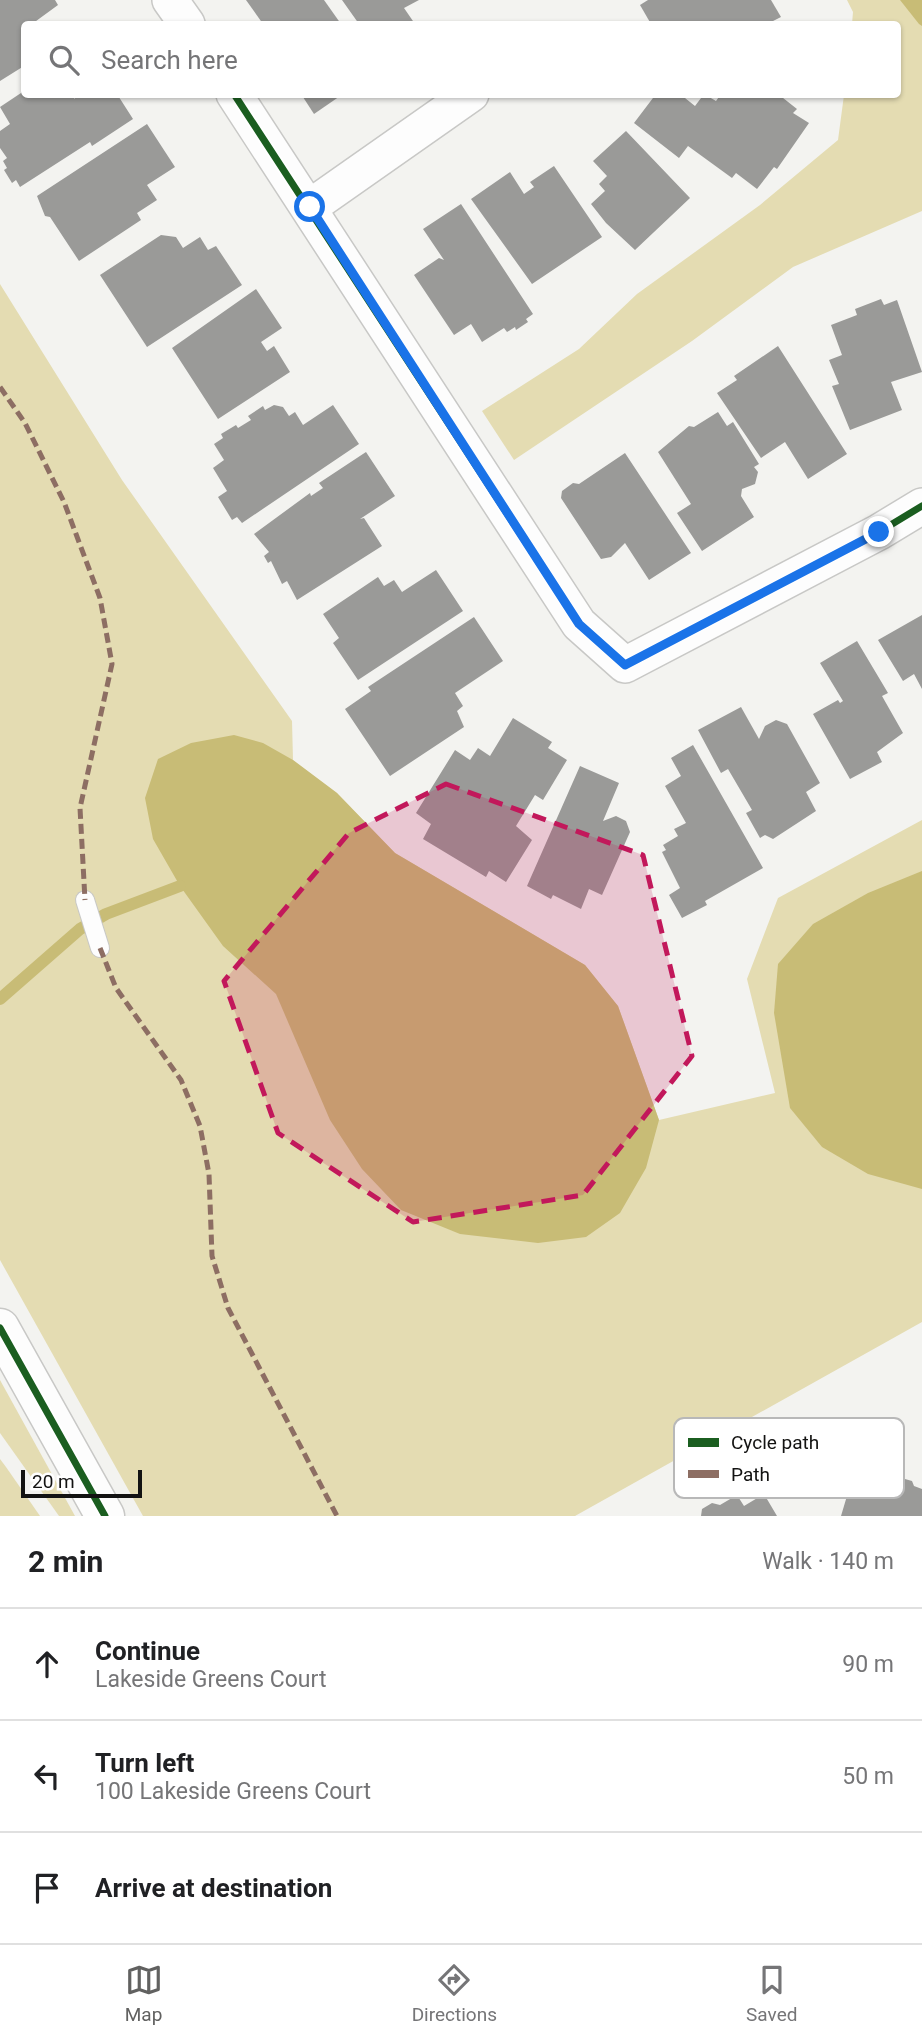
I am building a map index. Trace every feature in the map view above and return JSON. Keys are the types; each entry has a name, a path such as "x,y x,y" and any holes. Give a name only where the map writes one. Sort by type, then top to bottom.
{"street":[{"path":"170,0 185,21"},
{"path":"237,98 579,624 625,665 879,532 922,506"},
{"path":"310,207 465,98"},
{"path":"0,1328 104,1516"}],"lane":[{"path":"85,900 100,948"}],"highlighted area":[{"path":"446,784 643,855 692,1056 583,1195 413,1222 278,1133 224,981 349,833"}],"shaded area":[{"path":"847,0 922,0 922,211 793,267 692,341 514,460 482,411 579,349 637,294 760,205 838,140 844,98 901,98 901,21 852,21 853,12"},
{"path":"900,0 922,0 922,26 919,24"},
{"path":"0,284 122,480 292,721 293,760 337,793 395,853 585,965 618,1006 659,1120 775,1093 747,979 778,898 922,820 922,1322 750,1418 674,1418 674,1461 575,1516 143,1516 0,1260"},
{"path":"234,735 263,743 293,760 337,793 395,853 585,965 618,1006 659,1120 646,1168 620,1213 586,1237 538,1243 460,1234 401,1210 362,1169 330,1120 276,994 223,946 180,886 153,839 145,798 158,759 191,743"},
{"path":"922,871 922,1189 868,1174 822,1147 790,1108 774,1013 778,964 813,924 868,893"},
{"path":"0,1380 75,1516 59,1516 0,1433"},
{"path":"0,1459 6,1467 40,1516 0,1516"}],"building":[{"path":"0,0 55,0 58,5 36,21 21,21 21,68 0,81"},
{"path":"246,0 324,0 339,21 261,21"},
{"path":"342,0 419,0 404,8 413,21 357,21"},
{"path":"648,0 771,0 781,17 773,21 649,21 640,5"},
{"path":"21,93 21,98 120,98 133,119 92,146 90,142 20,187 16,180 12,183 4,170 7,168 3,161 7,158 0,148 0,131 10,124 0,107"},
{"path":"304,98 337,98 314,114"},
{"path":"653,98 685,98 695,106 701,98 716,101 718,98 783,98 797,109 793,113 809,123 777,169 774,167 757,189 736,173 732,178 688,146 679,158 634,123"},
{"path":"147,124 175,167 147,185 157,200 137,213 141,220 79,261 50,217 45,216 37,196"},
{"path":"626,131 690,198 635,250 606,223 591,204 605,191 599,184 607,176 593,161"},
{"path":"554,166 602,237 532,284 471,199 510,172 524,194 534,187 530,182"},
{"path":"461,204 533,314 526,319 528,322 516,330 515,327 507,332 504,328 482,342 471,324 454,335 414,275 439,258 444,260 423,229"},
{"path":"161,235 176,237 183,248 200,237 208,250 216,246 242,285 147,347 100,275"},
{"path":"256,289 282,328 261,342 267,351 274,346 290,372 218,419 172,348"},
{"path":"881,299 884,305 897,300 922,372 891,382 902,410 850,430 832,386 839,384 829,360 842,355 831,325 857,315 855,309"},
{"path":"778,346 847,454 808,479 785,442 761,458 717,393 737,380 734,376"},
{"path":"274,405 283,407 289,416 295,412 303,425 333,405 359,444 242,523 237,517 232,520 218,497 227,491 213,468 224,460 214,444 223,438 221,434 251,420 248,416 263,406 265,410"},
{"path":"718,412 727,426 733,422 759,464 754,467 758,472 755,484 742,489 741,496 754,517 702,551 677,513 691,504 658,452 689,426 694,427"},
{"path":"366,452 395,496 360,519 364,518 382,546 297,600 287,581 282,584 271,561 268,563 264,556 269,552 254,534 310,493 311,496 323,488 319,483"},
{"path":"625,453 691,553 649,580 625,543 611,557 601,559 561,498 562,491 573,483 579,484"},
{"path":"436,570 463,611 358,680 333,643 339,638 323,614 378,577 384,586 394,580 402,592"},
{"path":"922,615 922,689 914,674 903,681 878,640"},
{"path":"474,617 503,661 455,693 463,706 457,711 464,727 390,776 345,709 371,691 368,687"},
{"path":"857,641 888,693 882,696 903,733 877,752 882,762 850,779 813,714 838,700 840,703 843,701 820,663"},
{"path":"741,707 759,739 765,726 776,720 787,724 820,783 806,792 816,811 773,839 765,835 760,838 746,813 752,810 728,769 721,773 698,730"},
{"path":"513,718 552,742 548,748 567,760 543,800 535,795 516,826 532,840 506,882 489,871 486,877 423,839 431,824 416,813 455,750 470,760 478,748 490,756"},
{"path":"693,745 763,868 705,901 707,905 682,918 669,895 680,888 662,852 666,850 663,845 678,836 674,829 686,823 665,786 681,776 671,758"},
{"path":"580,766 619,783 603,821 616,816 626,821 630,832 602,895 589,889 581,909 553,895 551,899 527,886"},
{"path":"904,1479 922,1489 922,1516 841,1516 846,1498 904,1498"},
{"path":"732,1498 739,1498 744,1506 757,1498 766,1498 777,1516 701,1516 702,1509 712,1503 720,1505"}],"waterway":[{"path":"0,999 80,929 106,914 180,886"}],"marked path":[{"path":"0,387 25,423 64,502 100,598 112,664 80,808 85,900"},
{"path":"100,948 116,988 181,1080 200,1126 209,1174 212,1256 228,1308 337,1516"}],"cycle path":[{"path":"237,98 579,624 625,665 879,532 922,506"},
{"path":"0,1328 105,1516"}],"route":[{"path":"310,207 579,624 625,665 879,532"}]}
